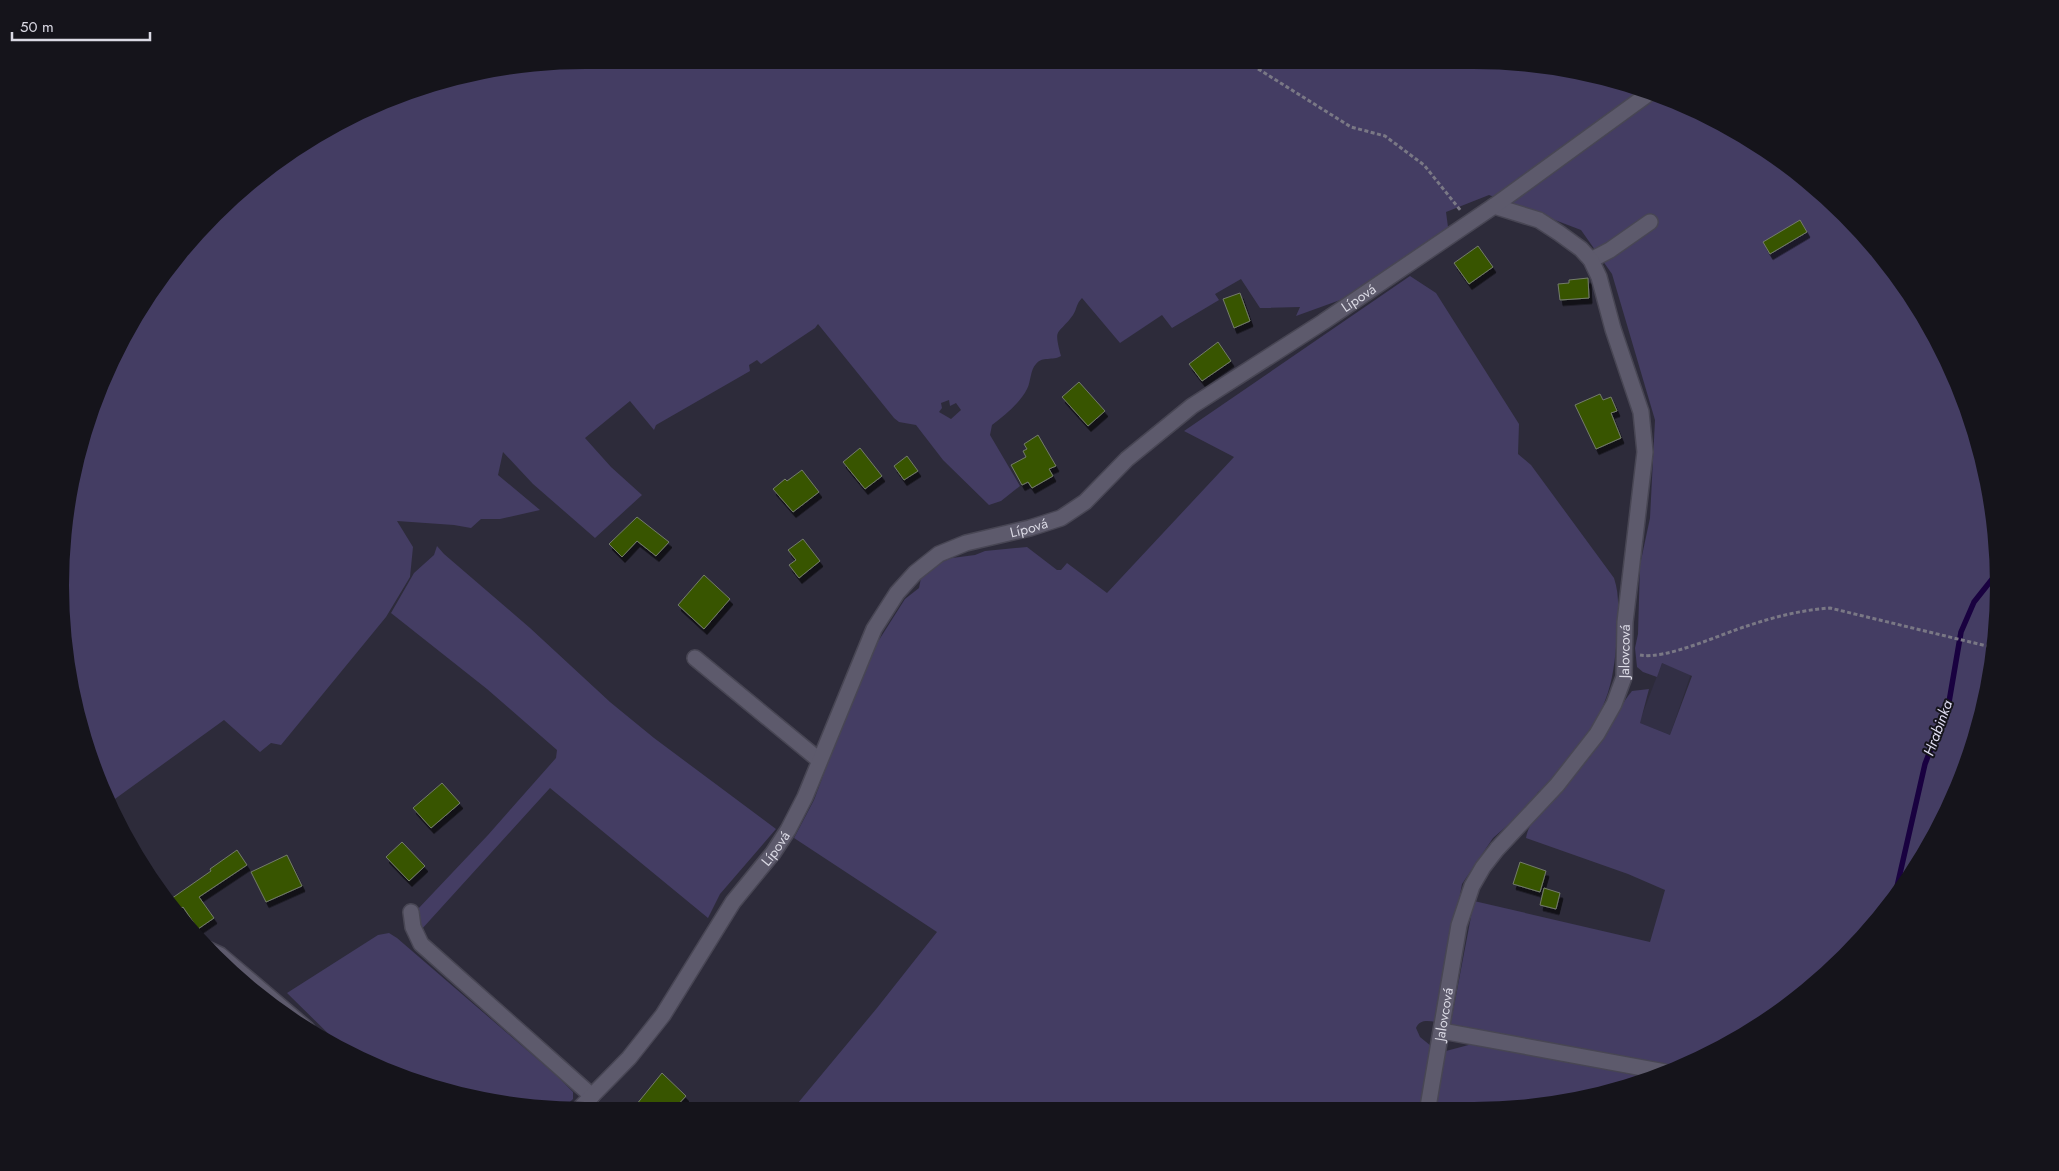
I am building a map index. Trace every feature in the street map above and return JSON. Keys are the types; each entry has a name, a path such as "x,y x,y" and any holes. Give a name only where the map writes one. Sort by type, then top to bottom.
{"street":[{"name":"Lípová","path":"586,1102 629,1058 664,1014 733,902 788,830 805,797 874,629 898,593 915,573 939,554 966,543 1030,528 1062,518 1085,502 1127,459 1192,406 1323,322 1469,221 1494,206 1644,97"},
{"name":"Jalovcová","path":"1429,1102 1459,925 1472,886 1483,867 1497,849 1557,785 1597,734 1614,704 1624,677 1625,622 1645,452 1644,430 1640,412 1616,339 1599,277 1591,260 1581,249 1539,220 1494,206"},
{"path":"1591,260 1610,250 1650,222"},
{"path":"695,658 819,760"},
{"path":"411,912 413,927 421,944 592,1096"},
{"path":"1442,1031 1654,1070"}],"path":[{"path":"1258,69 1351,127 1385,136 1424,165 1469,221"},
{"path":"1625,652 1646,656 1670,651 1767,619 1807,610 1830,608 1987,646"}],"shaded area":[{"path":"586,69 1474,69 1541,73 1607,86 1640,96 1702,122 1761,156 1814,197 1862,245 1903,298 1937,357 1963,419 1973,452 1986,518 1989,552 1989,619 1986,653 1980,686 1963,752 1937,814 1921,844 1903,873 1862,926 1814,974 1761,1015 1732,1033 1702,1049 1661,1067 1450,1027 1474,901 1650,942 1665,890 1628,874 1526,838 1536,816 1576,774 1599,745 1632,691 1649,689 1640,723 1670,735 1692,676 1662,663 1657,677 1643,672 1637,667 1635,648 1638,634 1640,565 1650,518 1655,420 1612,274 1581,230 1489,195 1446,212 1448,227 1343,299 1296,316 1300,307 1260,308 1241,279 1215,294 1219,300 1172,328 1162,315 1120,343 1082,298 1073,315 1058,332 1057,340 1061,356 1041,360 1036,364 1024,394 1002,418 992,425 990,435 1020,486 1001,501 989,505 943,460 916,425 899,422 894,418 818,324 815,328 761,364 757,360 749,365 750,371 656,425 654,430 630,401 585,438 611,467 642,495 595,538 533,484 503,452 498,475 540,510 500,519 481,519 471,528 397,521 413,547 410,577 386,617 281,745 271,743 260,752 224,720 115,799 96,752 86,719 73,653 69,586 73,518 86,452 96,419 122,357 156,298 197,245 245,197 298,156 357,122 419,96 452,86 518,73","holes":["949,400 950,406 956,403 961,410 951,419 939,412 942,408 941,403"]},
{"path":"1410,276 1436,293 1519,424 1518,454 1531,465 1614,578 1618,605 1616,652 1610,686 1599,714 1581,743 1555,778 1538,792 1533,803 1493,838 1462,884 1436,1022 1422,1022 1416,1028 1420,1037 1431,1046 1422,1102 799,1102 937,932 794,838 814,800 858,682 872,651 905,599 919,588 921,578 939,563 952,558 975,555 985,551 1027,547 1057,570 1061,570 1067,563 1107,593 1234,457 1184,431"},
{"path":"437,546 610,702 654,738 776,829 720,894 708,918 550,788 421,930 417,910 488,835 556,758 557,750 487,689 391,613 414,573 434,555"},
{"path":"1662,663 1691,674 1670,735 1639,723"},
{"path":"389,933 397,938 557,1076 573,1092 573,1099 570,1102 518,1098 452,1085 419,1075 357,1049 328,1034 287,993 378,935"},
{"path":"1476,1043 1638,1076 1607,1085 1541,1098 1507,1101 1436,1102 1446,1051"}],"building":[{"path":"1800,220 1807,232 1770,254 1763,242"},
{"path":"1478,246 1493,267 1469,284 1454,263"},
{"path":"1588,278 1589,298 1560,300 1558,284 1569,283 1569,280"},
{"path":"1240,293 1250,321 1234,328 1223,299"},
{"path":"1218,342 1231,361 1202,381 1189,364"},
{"path":"1079,382 1105,411 1088,426 1062,397"},
{"path":"1600,394 1603,400 1611,397 1617,411 1611,413 1621,438 1596,449 1575,405"},
{"path":"1038,435 1056,466 1049,469 1053,476 1032,488 1028,482 1022,485 1011,465 1026,457 1023,451 1027,449 1024,444"},
{"path":"860,448 882,476 865,489 843,462"},
{"path":"907,456 918,471 904,480 894,466"},
{"path":"802,470 819,492 793,512 773,489 785,479 787,481"},
{"path":"637,517 669,542 656,556 637,541 622,557 609,544"},
{"path":"803,539 820,561 799,578 789,565 796,560 788,550"},
{"path":"704,575 730,599 704,629 678,605"},
{"path":"442,783 460,803 431,828 413,808"},
{"path":"402,842 425,866 409,881 386,857"},
{"path":"237,850 247,865 199,897 214,918 199,928 174,897 211,871 210,869"},
{"path":"287,855 302,886 266,902 251,872"},
{"path":"1520,862 1546,871 1540,892 1513,884"},
{"path":"1544,888 1560,893 1556,909 1540,905"},
{"path":"662,1073 686,1096 680,1102 638,1102"}],"waterway":[{"name":"Hrabinka","path":"1899,879 1925,764 1949,702 1961,632 1974,602 1990,582"}]}
